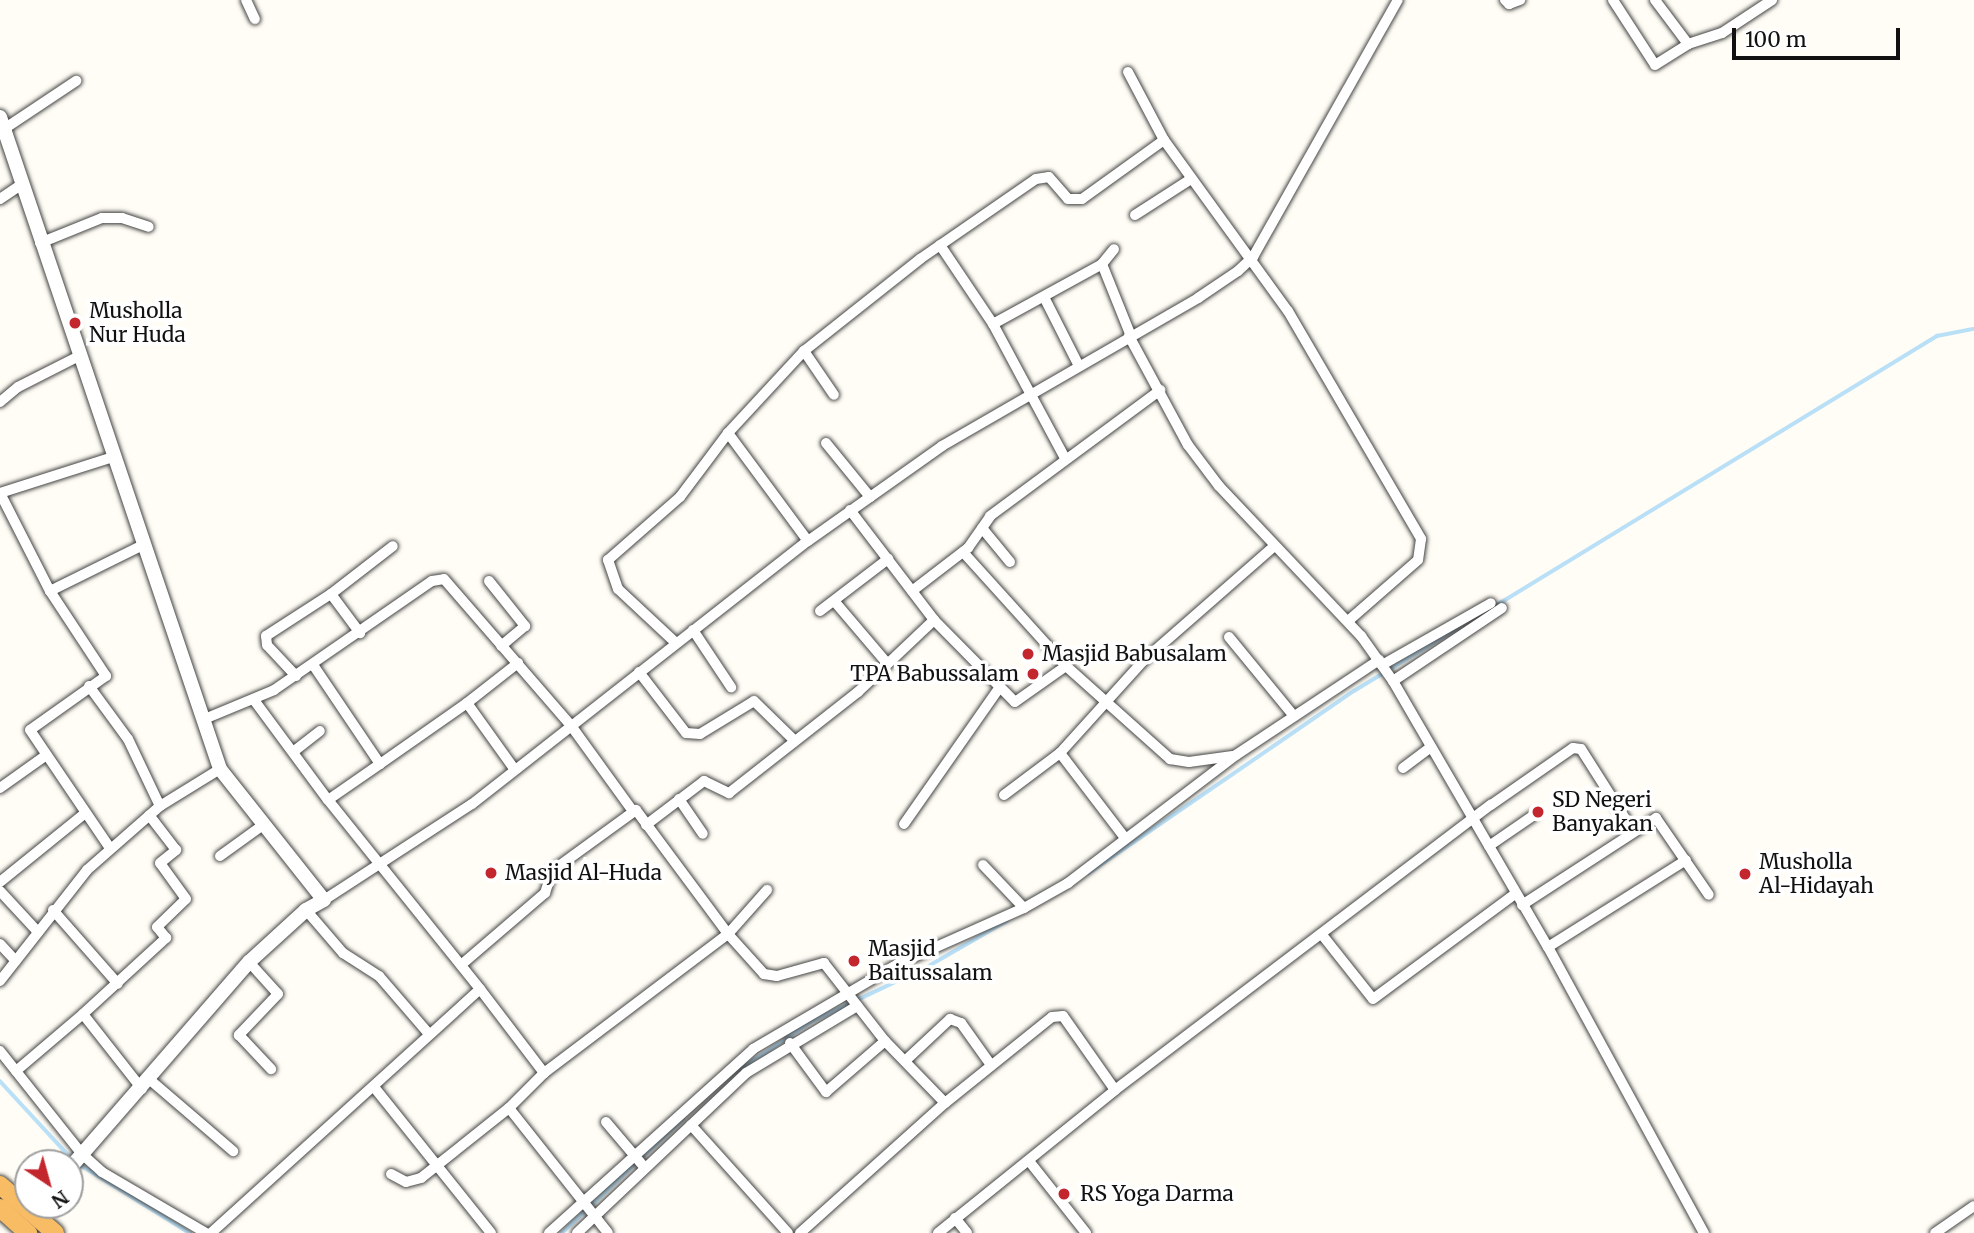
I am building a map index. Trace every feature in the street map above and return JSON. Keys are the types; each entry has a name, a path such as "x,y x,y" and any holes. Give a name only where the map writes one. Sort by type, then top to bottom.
{"highway":[{"path":"0,1208 28,1233"},
{"path":"44,1219 55,1233"}],"street":[{"path":"246,0 255,19"},
{"path":"84,1152 146,1084 249,962 306,910 381,866 515,770 850,510 1029,393 1198,298 1253,257 1398,0"},
{"path":"1504,0 1520,0"},
{"path":"1613,0 1655,65 1688,44 1722,33 1756,5 1772,0"},
{"path":"1655,0 1688,44"},
{"path":"1128,72 1164,140 1191,180 1253,257 1421,539 1418,560 1348,621"},
{"path":"76,81 2,123 40,243 116,456 220,769 324,900"},
{"path":"676,643 618,589 608,560 680,497 728,433 804,351 940,245 1036,179 1049,177 1068,199 1082,199 1164,140"},
{"path":"1135,215 1191,180"},
{"path":"0,199 21,185"},
{"path":"40,243 102,218 122,218 149,227"},
{"path":"940,245 993,324 1065,458"},
{"path":"993,324 1102,264 1114,250"},
{"path":"1102,264 1130,336 1188,445 1273,547 1348,621 1385,670 1548,947 1704,1233"},
{"path":"1044,297 1079,366"},
{"path":"804,351 834,395"},
{"path":"0,402 18,387 81,355"},
{"path":"912,591 966,550 990,516 1160,390"},
{"path":"728,433 808,541"},
{"path":"826,443 870,497"},
{"path":"110,848 30,730 106,676 50,591 0,493 116,456"},
{"path":"850,510 934,620 1017,702 1066,666"},
{"path":"982,528 1010,562"},
{"path":"50,591 145,544"},
{"path":"296,676 267,645 266,636 331,594 393,546"},
{"path":"1004,795 1060,753 1108,705 1143,661 1273,547"},
{"path":"966,550 1063,652 1058,656 1066,666 1170,759 1189,762 1236,755"},
{"path":"820,611 835,603 888,559"},
{"path":"202,720 254,700 314,666 432,581 444,579 572,727 728,934 764,974 777,976 824,962 851,1000 886,1041 945,1103"},
{"path":"489,581 526,626 501,646"},
{"path":"331,594 360,633"},
{"path":"835,603 886,662"},
{"path":"1385,670 1490,603"},
{"path":"549,1233 589,1209 753,1049 851,1000 1068,883 1236,755 1294,716 1502,608"},
{"path":"646,824 705,781 729,793 858,692 886,662 934,620"},
{"path":"694,630 731,687"},
{"path":"1229,637 1294,716"},
{"path":"328,800 467,703 518,663"},
{"path":"314,666 380,764"},
{"path":"639,672 686,733 700,734 754,701 795,741"},
{"path":"89,686 128,739 160,806"},
{"path":"904,824 1000,687"},
{"path":"254,700 328,800 544,1073"},
{"path":"467,703 515,770"},
{"path":"293,752 320,731"},
{"path":"1403,768 1431,747"},
{"path":"938,1233 1115,1090 1323,936 1472,819 1576,747 1633,831"},
{"path":"1060,753 1125,838"},
{"path":"0,788 46,756"},
{"path":"0,981 53,910 110,848 160,806 220,769"},
{"path":"679,799 703,834"},
{"path":"461,965 545,893 552,871 632,810"},
{"path":"0,882 85,814"},
{"path":"16,1071 118,984 166,937 158,927 186,899 160,863 176,850 149,815"},
{"path":"1489,846 1534,815"},
{"path":"1522,905 1656,818 1709,895"},
{"path":"220,856 263,825"},
{"path":"1548,947 1686,860"},
{"path":"983,865 1024,908"},
{"path":"391,1174 414,1181 439,1164 509,1108 544,1073 728,934 767,890"},
{"path":"0,891 38,932"},
{"path":"1323,936 1373,999 1515,894"},
{"path":"53,910 118,984"},
{"path":"306,910 343,953 379,975 428,1033"},
{"path":"0,944 16,961"},
{"path":"249,962 278,994 239,1035 271,1069"},
{"path":"84,1165 102,1172 210,1232 480,989"},
{"path":"577,1233 589,1209 640,1162 691,1125 733,1083 851,1000"},
{"path":"83,1014 146,1084 233,1152"},
{"path":"800,1233 945,1103 1058,1015 1115,1090"},
{"path":"905,1061 950,1019 961,1023 991,1065"},
{"path":"790,1043 826,1092 886,1041"},
{"path":"0,1051 67,1149"},
{"path":"374,1087 439,1164 491,1233"},
{"path":"509,1108 608,1233"},
{"path":"606,1122 640,1162"},
{"path":"691,1125 788,1233"},
{"path":"1029,1161 1082,1232"},
{"path":"1935,1233 1973,1209"},
{"path":"955,1218 967,1233"}],"waterway":[{"path":"1492,608 1937,336 1974,329"},
{"path":"1089,873 1354,691 1458,628"},
{"path":"730,1076 811,1022 927,967 1007,921"},
{"path":"0,1081 63,1149"},
{"path":"562,1233 683,1119"},
{"path":"84,1167 190,1233"}],"place":[{"name":"Musholla Nur Huda","path":"75,323"},
{"name":"Masjid Babusalam","path":"1028,654"},
{"name":"TPA Babussalam","path":"1033,674"},
{"name":"SD Negeri Banyakan","path":"1538,812"},
{"name":"Masjid Al-Huda","path":"491,873"},
{"name":"Musholla Al-Hidayah","path":"1745,874"},
{"name":"Masjid Baitussalam","path":"854,961"},
{"name":"RS Yoga Darma","path":"1064,1194"}]}
